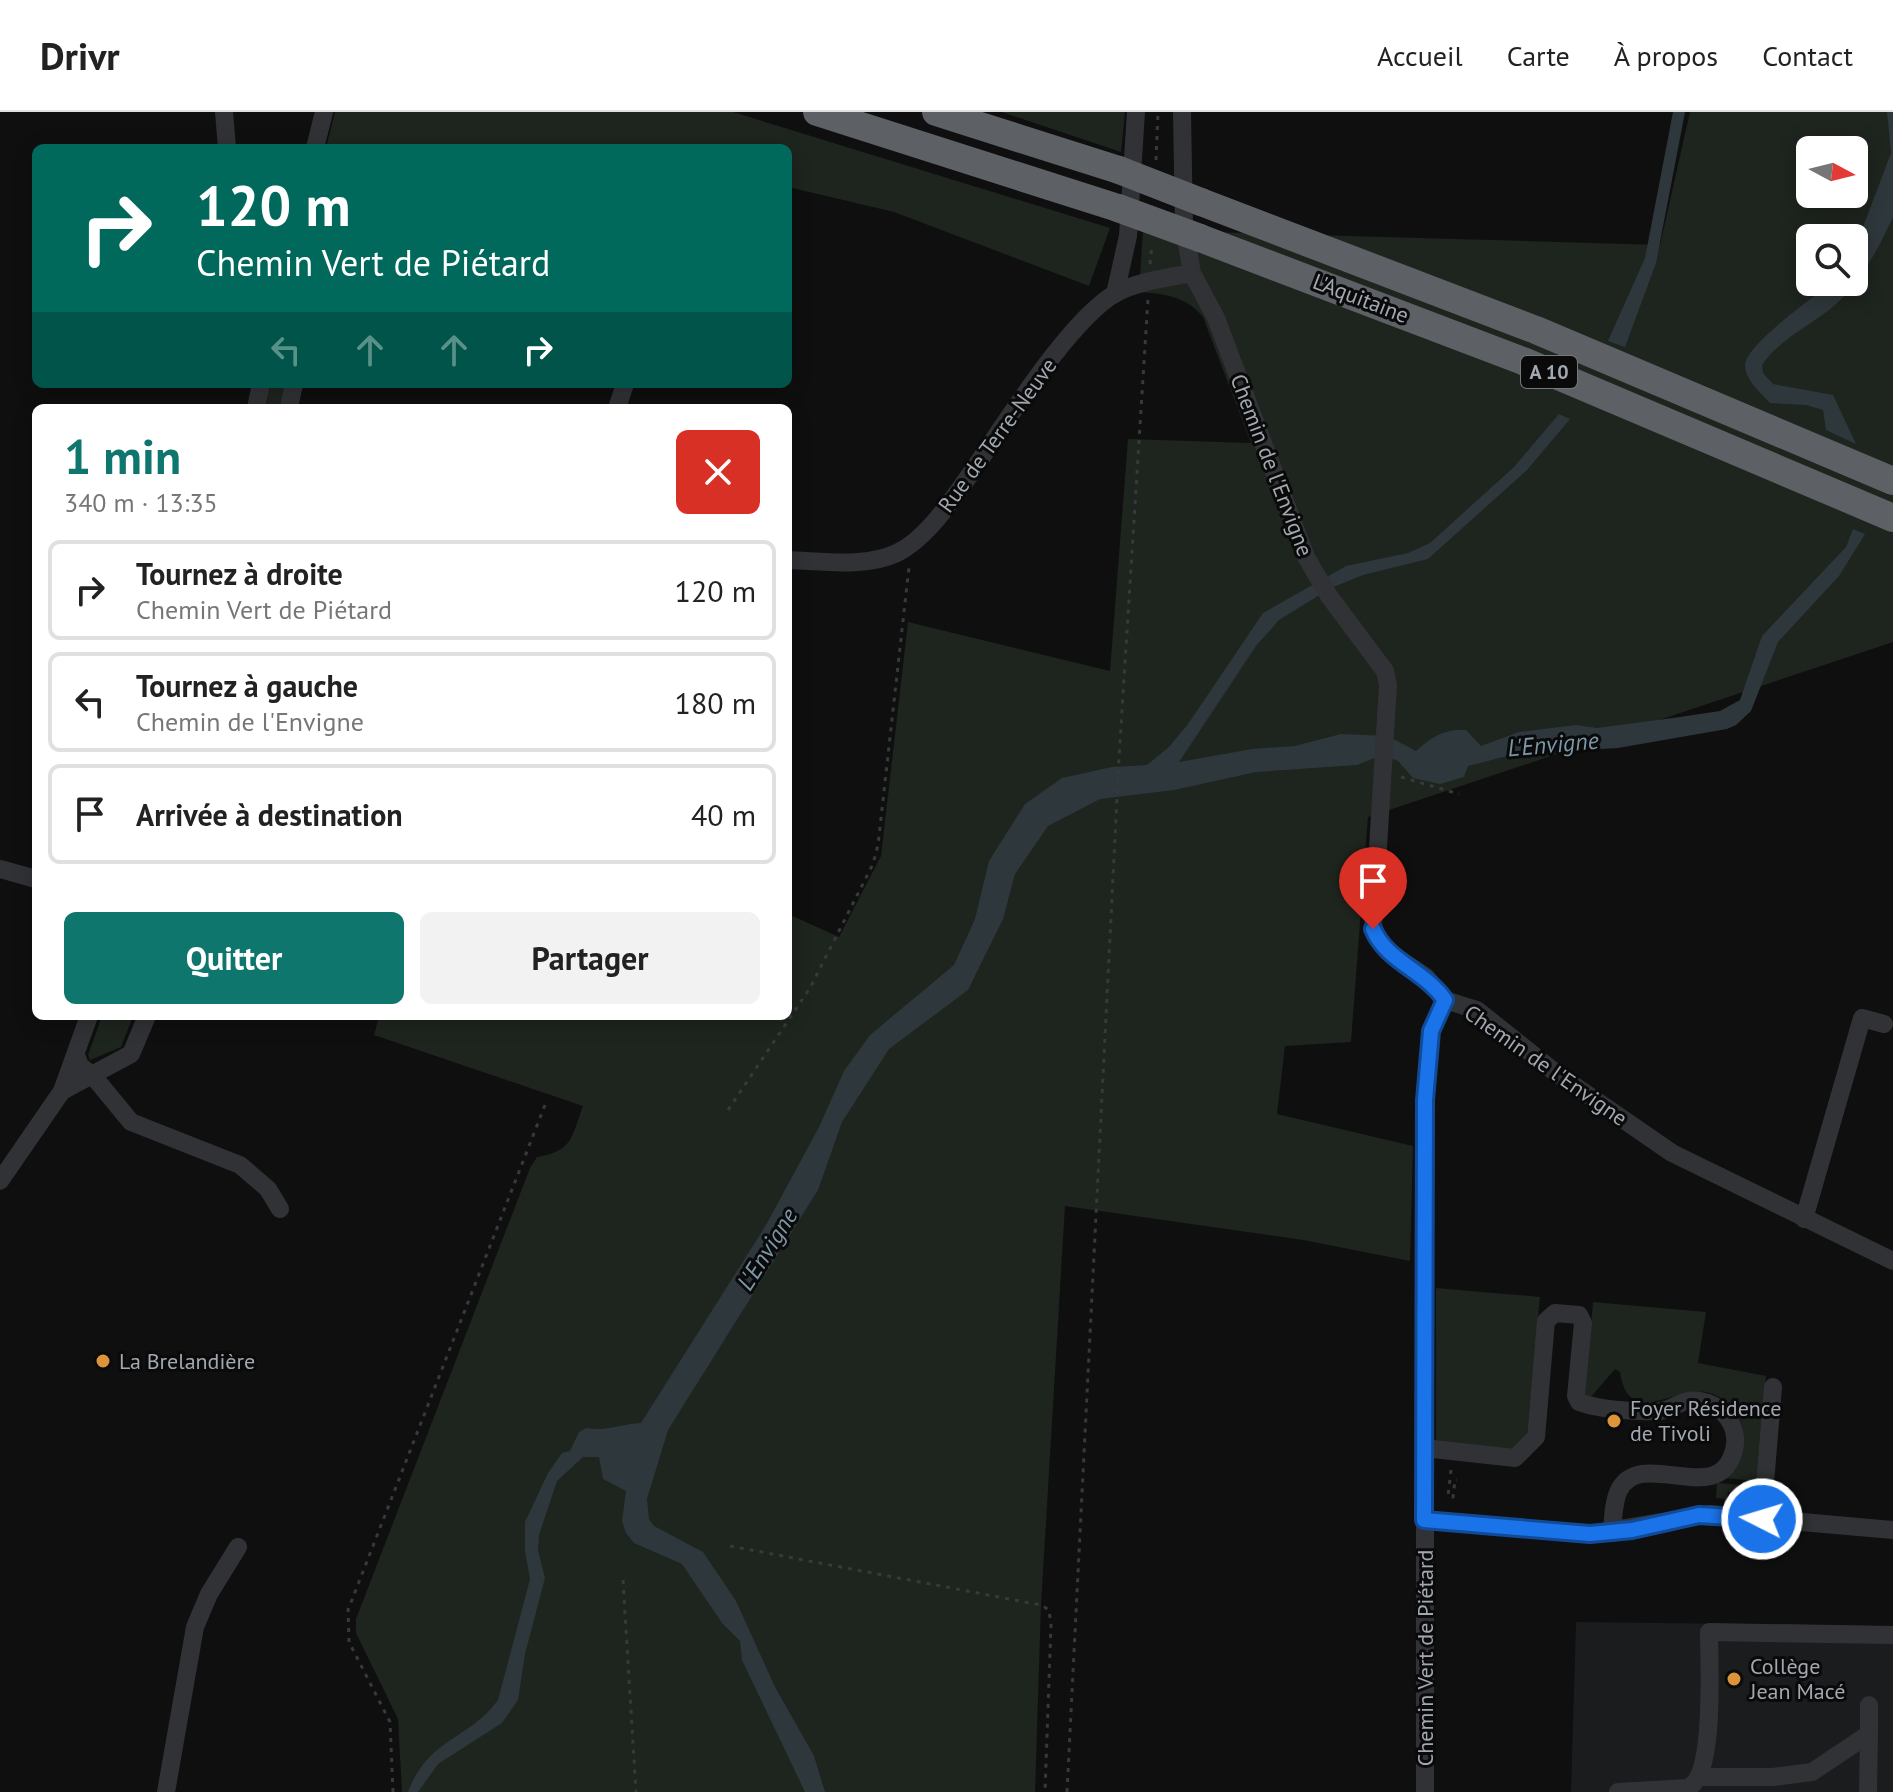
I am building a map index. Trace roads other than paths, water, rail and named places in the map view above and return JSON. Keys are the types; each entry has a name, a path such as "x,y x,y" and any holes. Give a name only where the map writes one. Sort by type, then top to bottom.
{"highway":[{"name":"L'Aquitaine","path":"817,112 1118,208 1200,238 1538,367 1893,518"},
{"name":"L'Aquitaine","path":"936,112 1119,170 1536,330 1893,481"}],"street":[{"path":"224,112 227,144"},
{"path":"316,144 324,112"},
{"path":"1115,294 1128,236 1136,112"},
{"name":"Chemin de l'Envigne","path":"1182,112 1184,226 1192,273 1216,318 1314,572 1385,671 1388,685 1373,929 1386,950 1426,977 1445,1000 1477,1010 1556,1073 1672,1153 1893,1261"},
{"name":"Rue de Terre-Neuve","path":"792,560 864,561 883,558 905,548 954,497 1067,339 1096,307 1115,294 1149,282 1192,273"},
{"path":"0,869 32,878"},
{"name":"Chemin Vert de Piétard","path":"1425,1792 1425,1100 1431,1031 1445,1000"},
{"path":"1804,1219 1862,1018 1884,1024"},
{"path":"0,1181 62,1091 88,1020"},
{"path":"62,1091 131,1054 145,1020"},
{"path":"76,1055 80,1066 93,1076 131,1122 240,1165 268,1189 280,1209"},
{"path":"1424,1448 1515,1458 1536,1437 1546,1321 1555,1313 1579,1315 1583,1323 1576,1396 1579,1402 1659,1411 1690,1401 1703,1401 1727,1415 1736,1439 1728,1464 1708,1478 1648,1474 1635,1475 1627,1481 1616,1498 1612,1533"},
{"path":"1762,1519 1773,1387"},
{"path":"1424,1520 1612,1533 1699,1515 1893,1530"},
{"path":"166,1792 195,1627 209,1594 238,1547"},
{"path":"1618,1792 1687,1788 1694,1786 1700,1777 1707,1744 1709,1632 1893,1635"},
{"path":"1868,1792 1869,1705"},
{"path":"1700,1777 1773,1777 1812,1772 1869,1734"}],"water":[{"path":"1673,112 1685,112 1656,263 1625,347 1608,341 1645,258"},
{"path":"1887,112 1893,112 1893,217 1868,264 1868,224 1864,224 1891,153"},
{"path":"1814,296 1844,296 1777,347 1762,365 1763,373 1773,384 1833,395 1856,444 1826,430 1823,410 1806,405 1770,403 1751,382 1745,366 1748,357 1781,322"},
{"name":"L'Envigne","path":"1559,414 1570,419 1527,470 1428,559 1363,575 1331,588 1279,620 1256,646 1179,762 1252,749 1295,746 1341,734 1388,736 1416,751 1432,738 1451,731 1466,730 1481,746 1519,732 1576,725 1597,728 1720,711 1740,700 1762,636 1846,547 1853,529 1865,534 1839,576 1778,642 1751,711 1727,729 1618,748 1515,754 1468,766 1464,777 1440,784 1413,778 1397,760 1377,757 1357,765 1256,772 1174,790 1100,799 1048,826 1015,874 1003,919 968,990 889,1049 842,1122 818,1190 668,1430 647,1499 649,1519 654,1526 703,1552 736,1601 775,1687 814,1756 825,1792 805,1792 742,1660 740,1641 722,1623 682,1564 634,1543 622,1521 626,1491 603,1479 599,1457 583,1457 557,1481 539,1535 538,1550 545,1578 525,1654 518,1700 502,1723 438,1764 418,1792 408,1792 427,1760 487,1713 498,1700 530,1579 525,1551 525,1522 548,1473 562,1453 570,1451 579,1432 586,1428 641,1423 766,1225 819,1127 844,1071 870,1035 954,965 975,919 989,861 1025,804 1062,778 1112,767 1147,765 1169,747 1188,724 1263,613 1346,566 1408,553 1430,543 1514,467"}],"place":[{"name":"La Brelandière","path":"103,1361"},
{"name":"Foyer Résidence de Tivoli","path":"1614,1421"},
{"name":"Collège Jean Macé","path":"1734,1679"}]}
